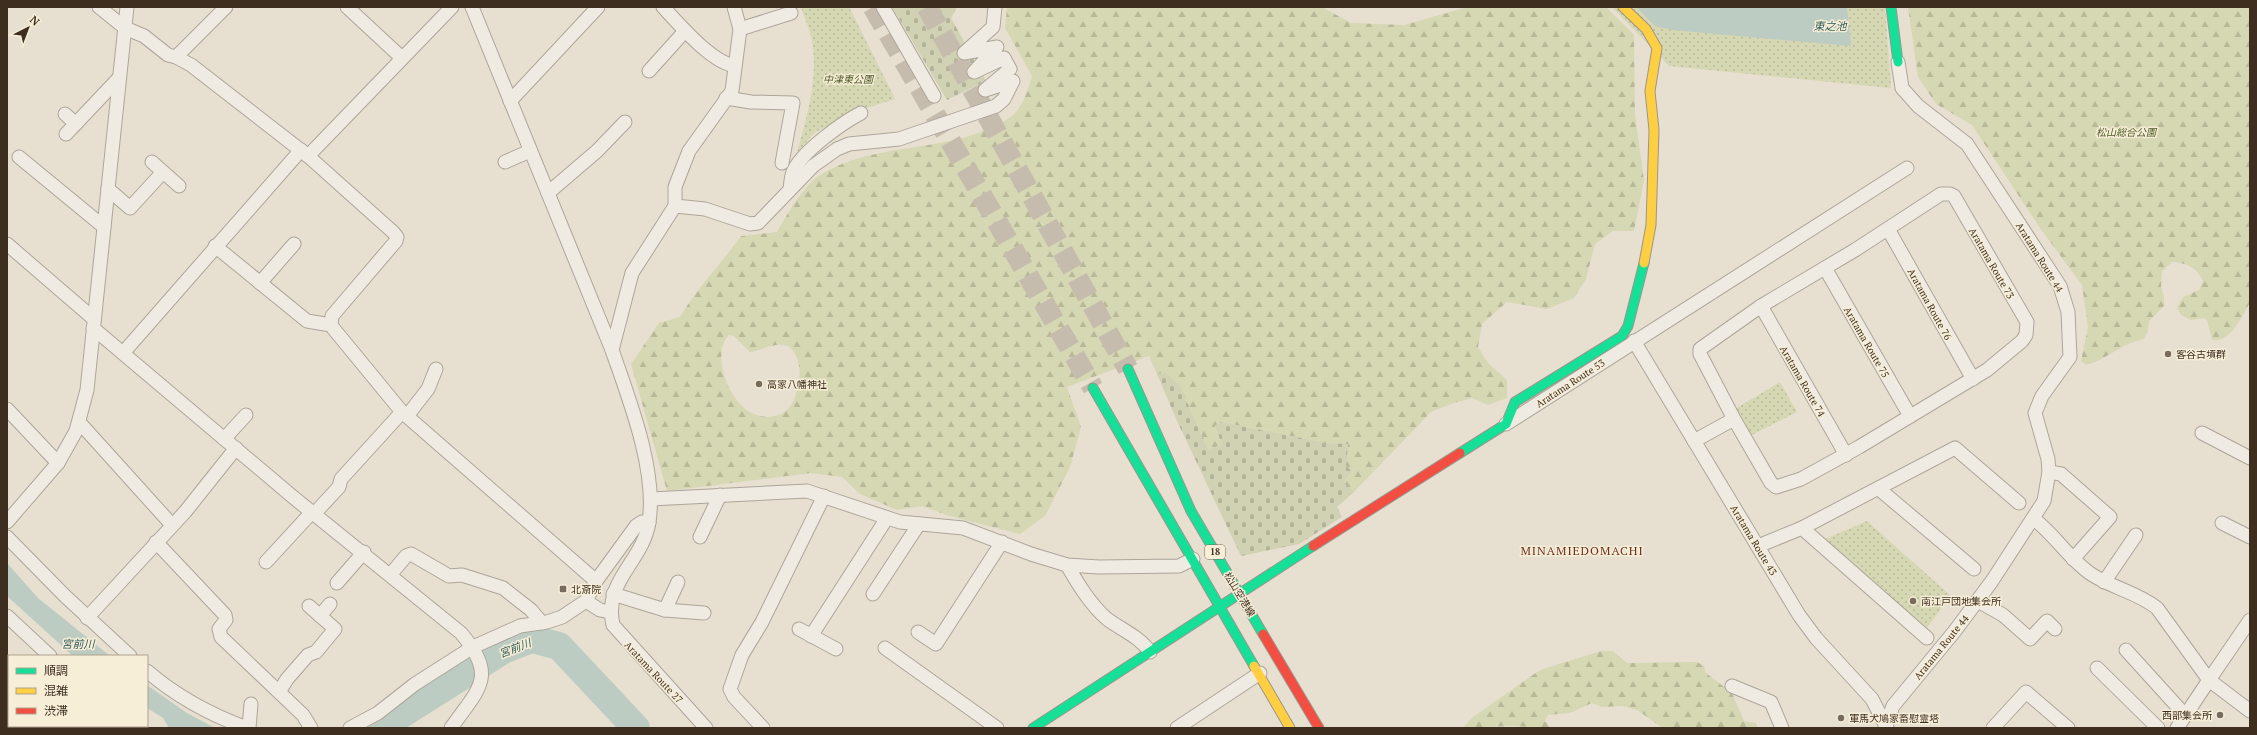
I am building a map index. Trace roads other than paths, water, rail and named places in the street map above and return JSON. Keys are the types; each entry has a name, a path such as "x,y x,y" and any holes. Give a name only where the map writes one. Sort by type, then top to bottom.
{"street":[{"path":"99,7 125,28 135,31 168,55 176,57 191,65 304,153 393,232 397,237 396,241 332,316 331,325 404,414 596,581"},
{"path":"7,522 58,463 79,422 87,390 127,7"},
{"path":"176,57 226,7"},
{"path":"346,7 402,58"},
{"path":"472,7 612,350 627,393 645,458 651,499 649,523 642,543 613,594 610,612 600,610 586,601"},
{"path":"510,101 598,7"},
{"path":"663,7 685,31 716,58 727,65 735,66"},
{"path":"612,350 632,273 675,206 675,187 689,151 726,98 734,83 740,29 734,7"},
{"path":"883,7 934,96"},
{"path":"675,206 715,211 750,224 758,223 812,166 837,149 849,144 899,139 987,109 1004,99 1013,80 985,90 1010,68 1004,58 974,72 997,47 964,53 993,27 995,7"},
{"path":"1033,728 1049,724 1150,652 1240,595 1277,568 1506,424 1515,402 1622,336 1628,326 1647,253 1651,225 1654,130 1650,91 1657,48 1646,29 1623,7"},
{"name":"Aratama Route 44","path":"1886,728 1893,706 1978,601 2034,519 2044,501 2049,472 2048,459 2035,413 2042,396 2072,362 2068,312 2060,286 1967,144 1918,106 1902,88 1891,7"},
{"path":"123,353 215,246 304,153 402,58 448,8"},
{"path":"740,29 791,13"},
{"path":"649,72 685,31"},
{"path":"66,134 119,78"},
{"path":"726,98 751,102 793,103 782,163"},
{"path":"790,188 793,172 799,163 826,135 861,113"},
{"path":"65,114 76,124"},
{"path":"548,193 597,151 624,122"},
{"path":"505,162 530,151"},
{"path":"19,157 104,227"},
{"path":"152,162 179,186"},
{"name":"Aratama Route 53","path":"1506,424 1907,168"},
{"path":"108,189 130,208 163,172"},
{"name":"Aratama Route 73","path":"1941,194 1950,194 1954,196 2027,322 2026,335 2022,340 1972,379 1846,455 1801,479 1776,487 1771,483 1734,419 1700,354 1700,349 1761,306 1825,268 1941,194"},
{"name":"Aratama Route 76","path":"1888,229 1972,379"},
{"path":"7,244 94,323 123,353 313,513 392,574 461,633 474,649 483,676 480,686 451,728"},
{"path":"260,283 294,244"},
{"path":"215,246 307,321 331,325"},
{"name":"Aratama Route 75","path":"1825,268 1910,416"},
{"name":"Aratama Route 74","path":"1761,306 1846,455"},
{"name":"Aratama Route 43","path":"1634,341 1799,615 1816,638 1872,699 1886,728"},
{"name":"松山空港線","path":"1128,369 1191,511 1319,728"},
{"path":"266,562 339,487 341,479 428,389 436,370"},
{"name":"18","path":"1093,388 1260,673 1286,726"},
{"path":"7,409 58,463"},
{"path":"224,439 246,415"},
{"path":"1694,441 1734,419"},
{"path":"79,422 172,525"},
{"path":"2202,433 2250,458"},
{"path":"87,618 185,512 236,448"},
{"path":"1758,546 1802,528 1955,448 2019,503"},
{"path":"2049,472 2061,474 2110,516 2072,559"},
{"path":"1879,489 1974,569"},
{"path":"651,499 792,490 807,491 887,518 919,524 963,528 1043,558 1067,565 1100,568 1179,566 1193,559"},
{"path":"700,537 720,494"},
{"path":"763,728 734,697 730,689 742,655 762,622 824,496"},
{"path":"810,636 887,518"},
{"path":"2034,519 2050,532 2072,559 2092,574 2104,582 2146,599 2156,608 2209,680 2250,711"},
{"path":"350,728 378,713 414,684 474,649 520,626 542,623 562,617 586,601 596,581 636,526 642,522 649,523"},
{"path":"2222,523 2250,537"},
{"path":"873,594 919,524"},
{"path":"1802,528 1927,638"},
{"path":"2104,582 2136,535"},
{"path":"7,537 87,618 129,655"},
{"path":"156,542 225,615 226,620 219,629 221,637 303,715 312,728"},
{"path":"918,632 936,644 1002,542"},
{"path":"337,584 364,552"},
{"path":"392,574 406,556 411,554 449,576 470,577 503,588 531,610 542,623"},
{"path":"1067,565 1095,607 1122,630 1144,643 1150,652"},
{"path":"665,610 678,582"},
{"path":"613,594 665,610 704,613"},
{"path":"1978,601 2003,615 2030,639 2047,621 2055,629"},
{"path":"320,616 330,604"},
{"path":"279,692 287,679 308,656 316,652 335,630 309,606"},
{"name":"Aratama Route 27","path":"610,612 613,625 624,640 706,728"},
{"path":"7,616 49,655"},
{"path":"2178,728 2250,620"},
{"path":"799,629 836,649"},
{"path":"885,648 997,728"},
{"path":"2126,650 2186,715"},
{"path":"2098,668 2158,728"},
{"path":"148,672 171,689 206,710 248,728 251,704"},
{"path":"1177,728 1260,673"},
{"path":"1732,686 1771,702 1782,728"},
{"path":"1993,728 2026,692 2068,728"},
{"path":"1286,726 1308,710"}],"water":[{"name":"東之池","path":"1636,7 1847,7 1851,46 1672,30 1655,26"},
{"name":"宮前川","path":"7,563 38,598 109,655 72,655 7,596"},
{"path":"148,686 187,713 215,728 169,728 163,718 148,709"}],"waterway":[{"name":"宮前川","path":"380,728 503,650 532,639 559,646 636,728"}],"tunnel":[{"path":"873,7 1093,388"},
{"path":"927,7 1128,369"}],"place":[{"name":"客谷古墳群","path":"2168,354"},
{"name":"高家八幡神社","path":"759,384"},
{"name":"北斎院","path":"563,589"},
{"name":"南江戸団地集会所","path":"1913,601"},
{"name":"西部集会所","path":"2220,715"},
{"name":"軍馬犬鳩家畜慰霊塔","path":"1841,718"}],"district":[{"name":"MINAMIEDOMACHI","path":"1582,551"}],"park label":[{"name":"中津東公園","path":"848,79"},
{"name":"松山総合公園","path":"2126,132"}]}
